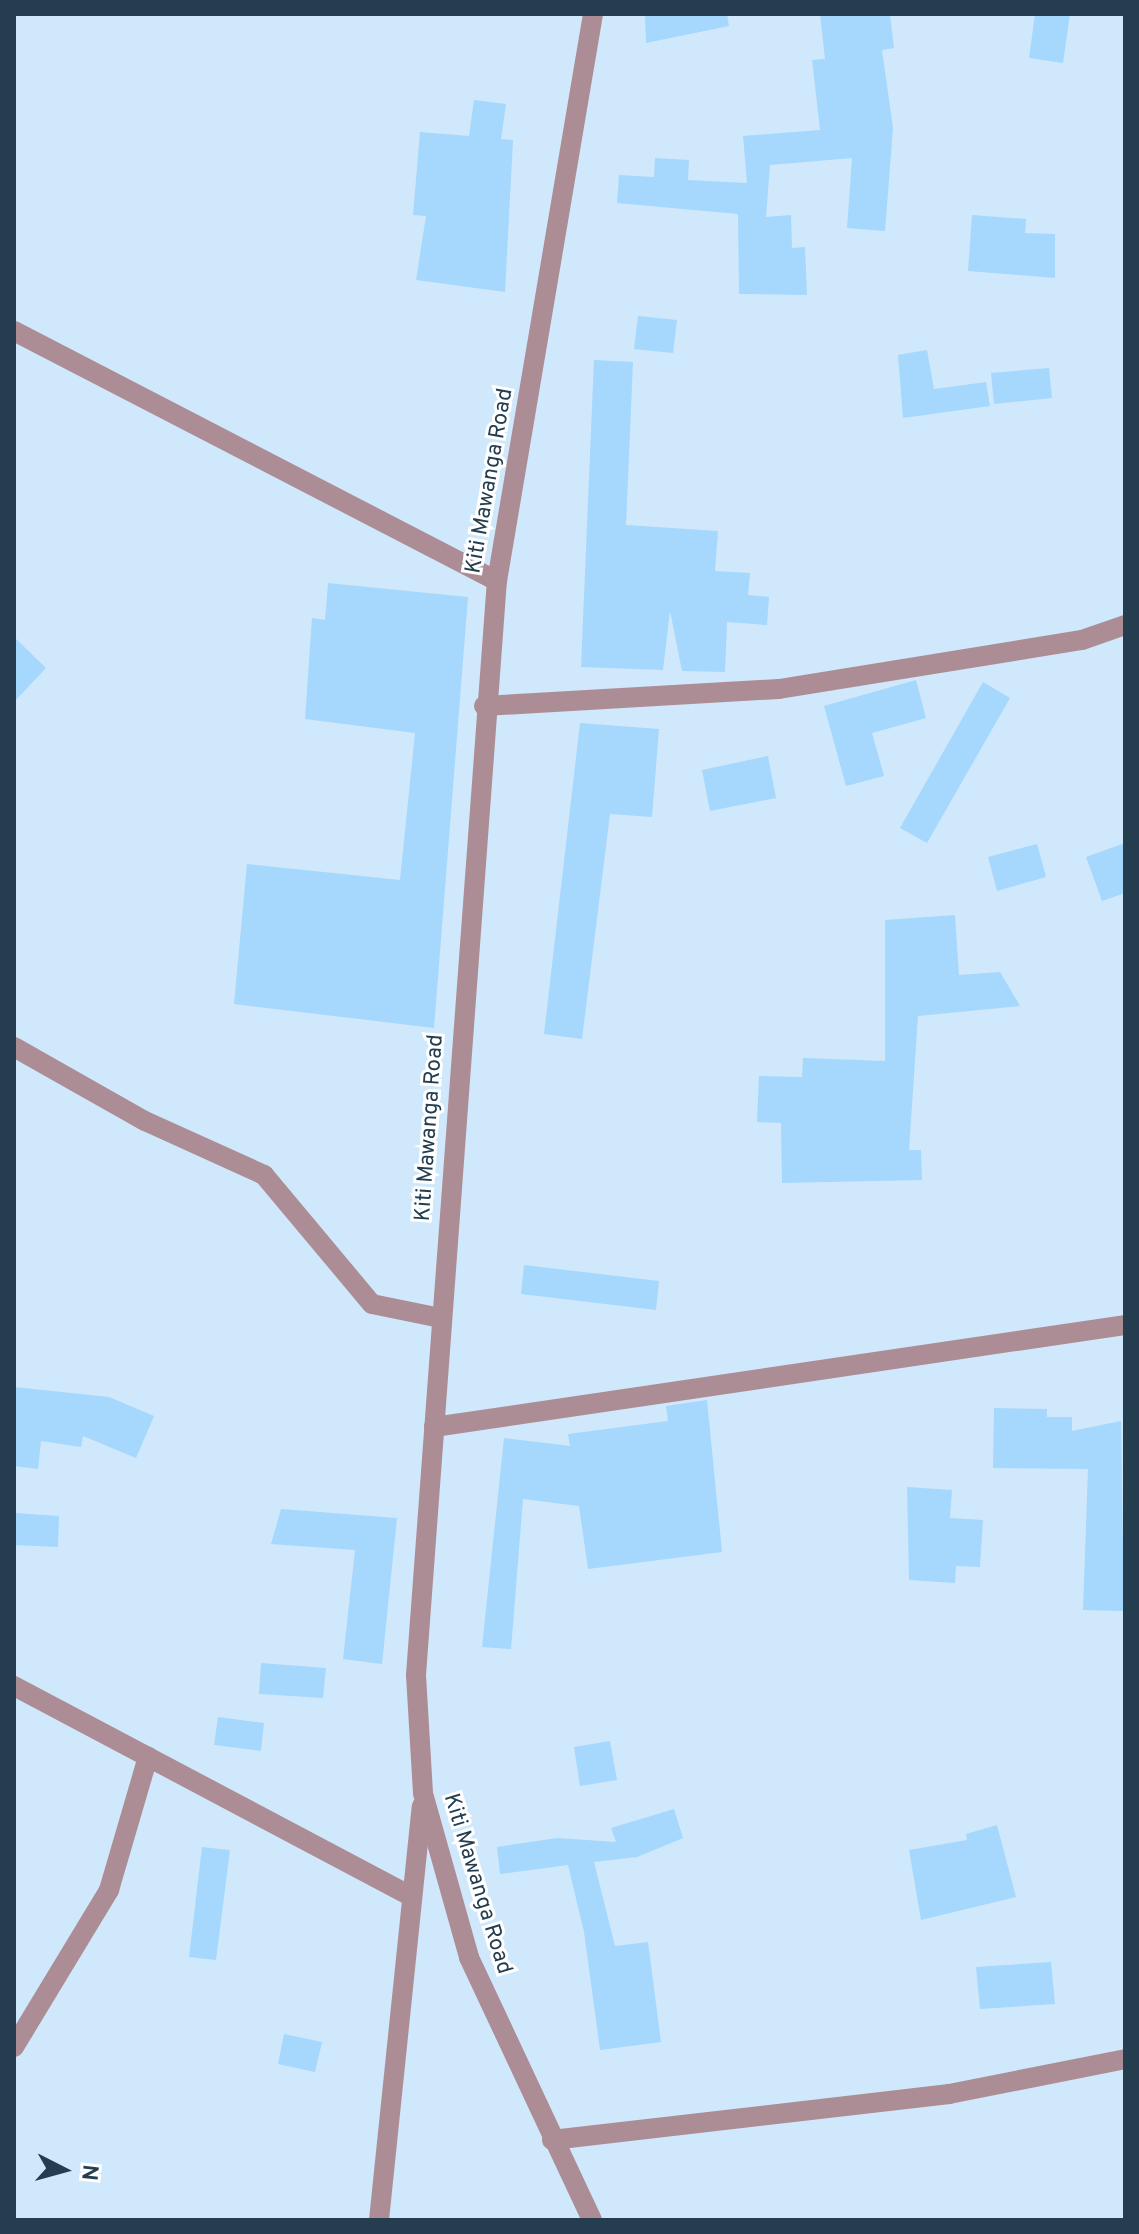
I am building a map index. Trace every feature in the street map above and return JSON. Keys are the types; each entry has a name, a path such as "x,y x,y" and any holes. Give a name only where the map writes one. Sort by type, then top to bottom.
{"street":[{"name":"Kiti Mawanga Road","path":"592,2220 469,1957 423,1793 416,1675 484,706 497,581 593,14"},
{"path":"14,331 497,581"},
{"path":"484,706 779,689 1082,640 1125,625"},
{"path":"14,1047 145,1121 264,1175 372,1304 441,1318"},
{"path":"434,1427 1125,1325"},
{"path":"14,1686 412,1897"},
{"path":"14,2047 109,1890 148,1757"},
{"path":"379,2220 423,1793"},
{"path":"552,2140 949,2094 1125,2059"}],"building":[{"path":"645,14 727,14 729,26 646,43"},
{"path":"820,14 890,14 894,48 882,50 893,128 885,231 847,228 852,158 770,165 766,217 791,215 792,248 805,247 807,295 739,294 738,214 617,203 619,175 654,177 655,158 689,160 688,180 747,183 743,136 820,130 812,60 825,59"},
{"path":"1035,14 1070,14 1063,63 1029,58"},
{"path":"474,100 506,104 501,139 513,140 505,292 416,280 426,216 413,215 420,132 469,136"},
{"path":"972,215 1026,219 1025,233 1055,234 1055,278 968,271"},
{"path":"638,316 677,320 673,353 634,349"},
{"path":"927,350 934,389 986,382 990,406 903,418 898,355"},
{"path":"594,360 633,362 626,525 718,531 715,571 750,573 748,595 769,597 767,625 727,622 725,672 682,671 670,611 663,670 581,667"},
{"path":"1049,368 1052,398 994,404 991,373"},
{"path":"328,583 468,597 434,1028 234,1004 247,864 400,880 415,733 305,719 312,618 325,620"},
{"path":"14,637 46,668 14,702"},
{"path":"916,680 926,718 872,733 884,776 846,786 824,706"},
{"path":"983,682 1010,698 927,843 900,828"},
{"path":"580,723 659,729 652,817 610,814 582,1039 544,1034"},
{"path":"768,756 776,798 710,811 702,770"},
{"path":"1125,843 1125,893 1102,901 1086,857"},
{"path":"1037,844 1046,877 997,891 988,857"},
{"path":"955,915 959,975 1000,972 1020,1006 918,1016 909,1150 921,1150 922,1180 782,1183 781,1123 757,1122 759,1076 802,1077 803,1058 885,1061 885,920"},
{"path":"524,1265 659,1281 656,1310 521,1294"},
{"path":"14,1387 109,1397 154,1416 136,1458 83,1436 81,1447 41,1441 38,1469 14,1466"},
{"path":"707,1400 722,1552 588,1569 579,1506 523,1499 511,1649 482,1647 504,1438 570,1446 568,1434 668,1421 666,1406"},
{"path":"994,1408 1047,1409 1047,1417 1072,1417 1072,1431 1121,1421 1124,1611 1083,1610 1088,1469 993,1468"},
{"path":"907,1487 952,1490 950,1518 983,1520 980,1567 956,1566 955,1583 909,1580"},
{"path":"281,1509 397,1518 382,1664 343,1659 355,1550 271,1544"},
{"path":"16,1513 59,1516 58,1547 14,1545"},
{"path":"261,1663 326,1668 323,1698 259,1694"},
{"path":"218,1717 264,1723 261,1751 214,1745"},
{"path":"610,1741 617,1780 580,1786 574,1747"},
{"path":"674,1809 683,1838 637,1857 594,1862 615,1946 648,1942 661,2042 600,2050 584,1932 568,1865 500,1874 497,1847 557,1838 616,1842 611,1828"},
{"path":"997,1825 1016,1897 921,1920 909,1850 967,1840 966,1834"},
{"path":"202,1847 230,1850 216,1960 189,1957"},
{"path":"1051,1962 1055,2004 980,2009 976,1967"},
{"path":"284,2034 322,2042 315,2072 278,2064"}]}
